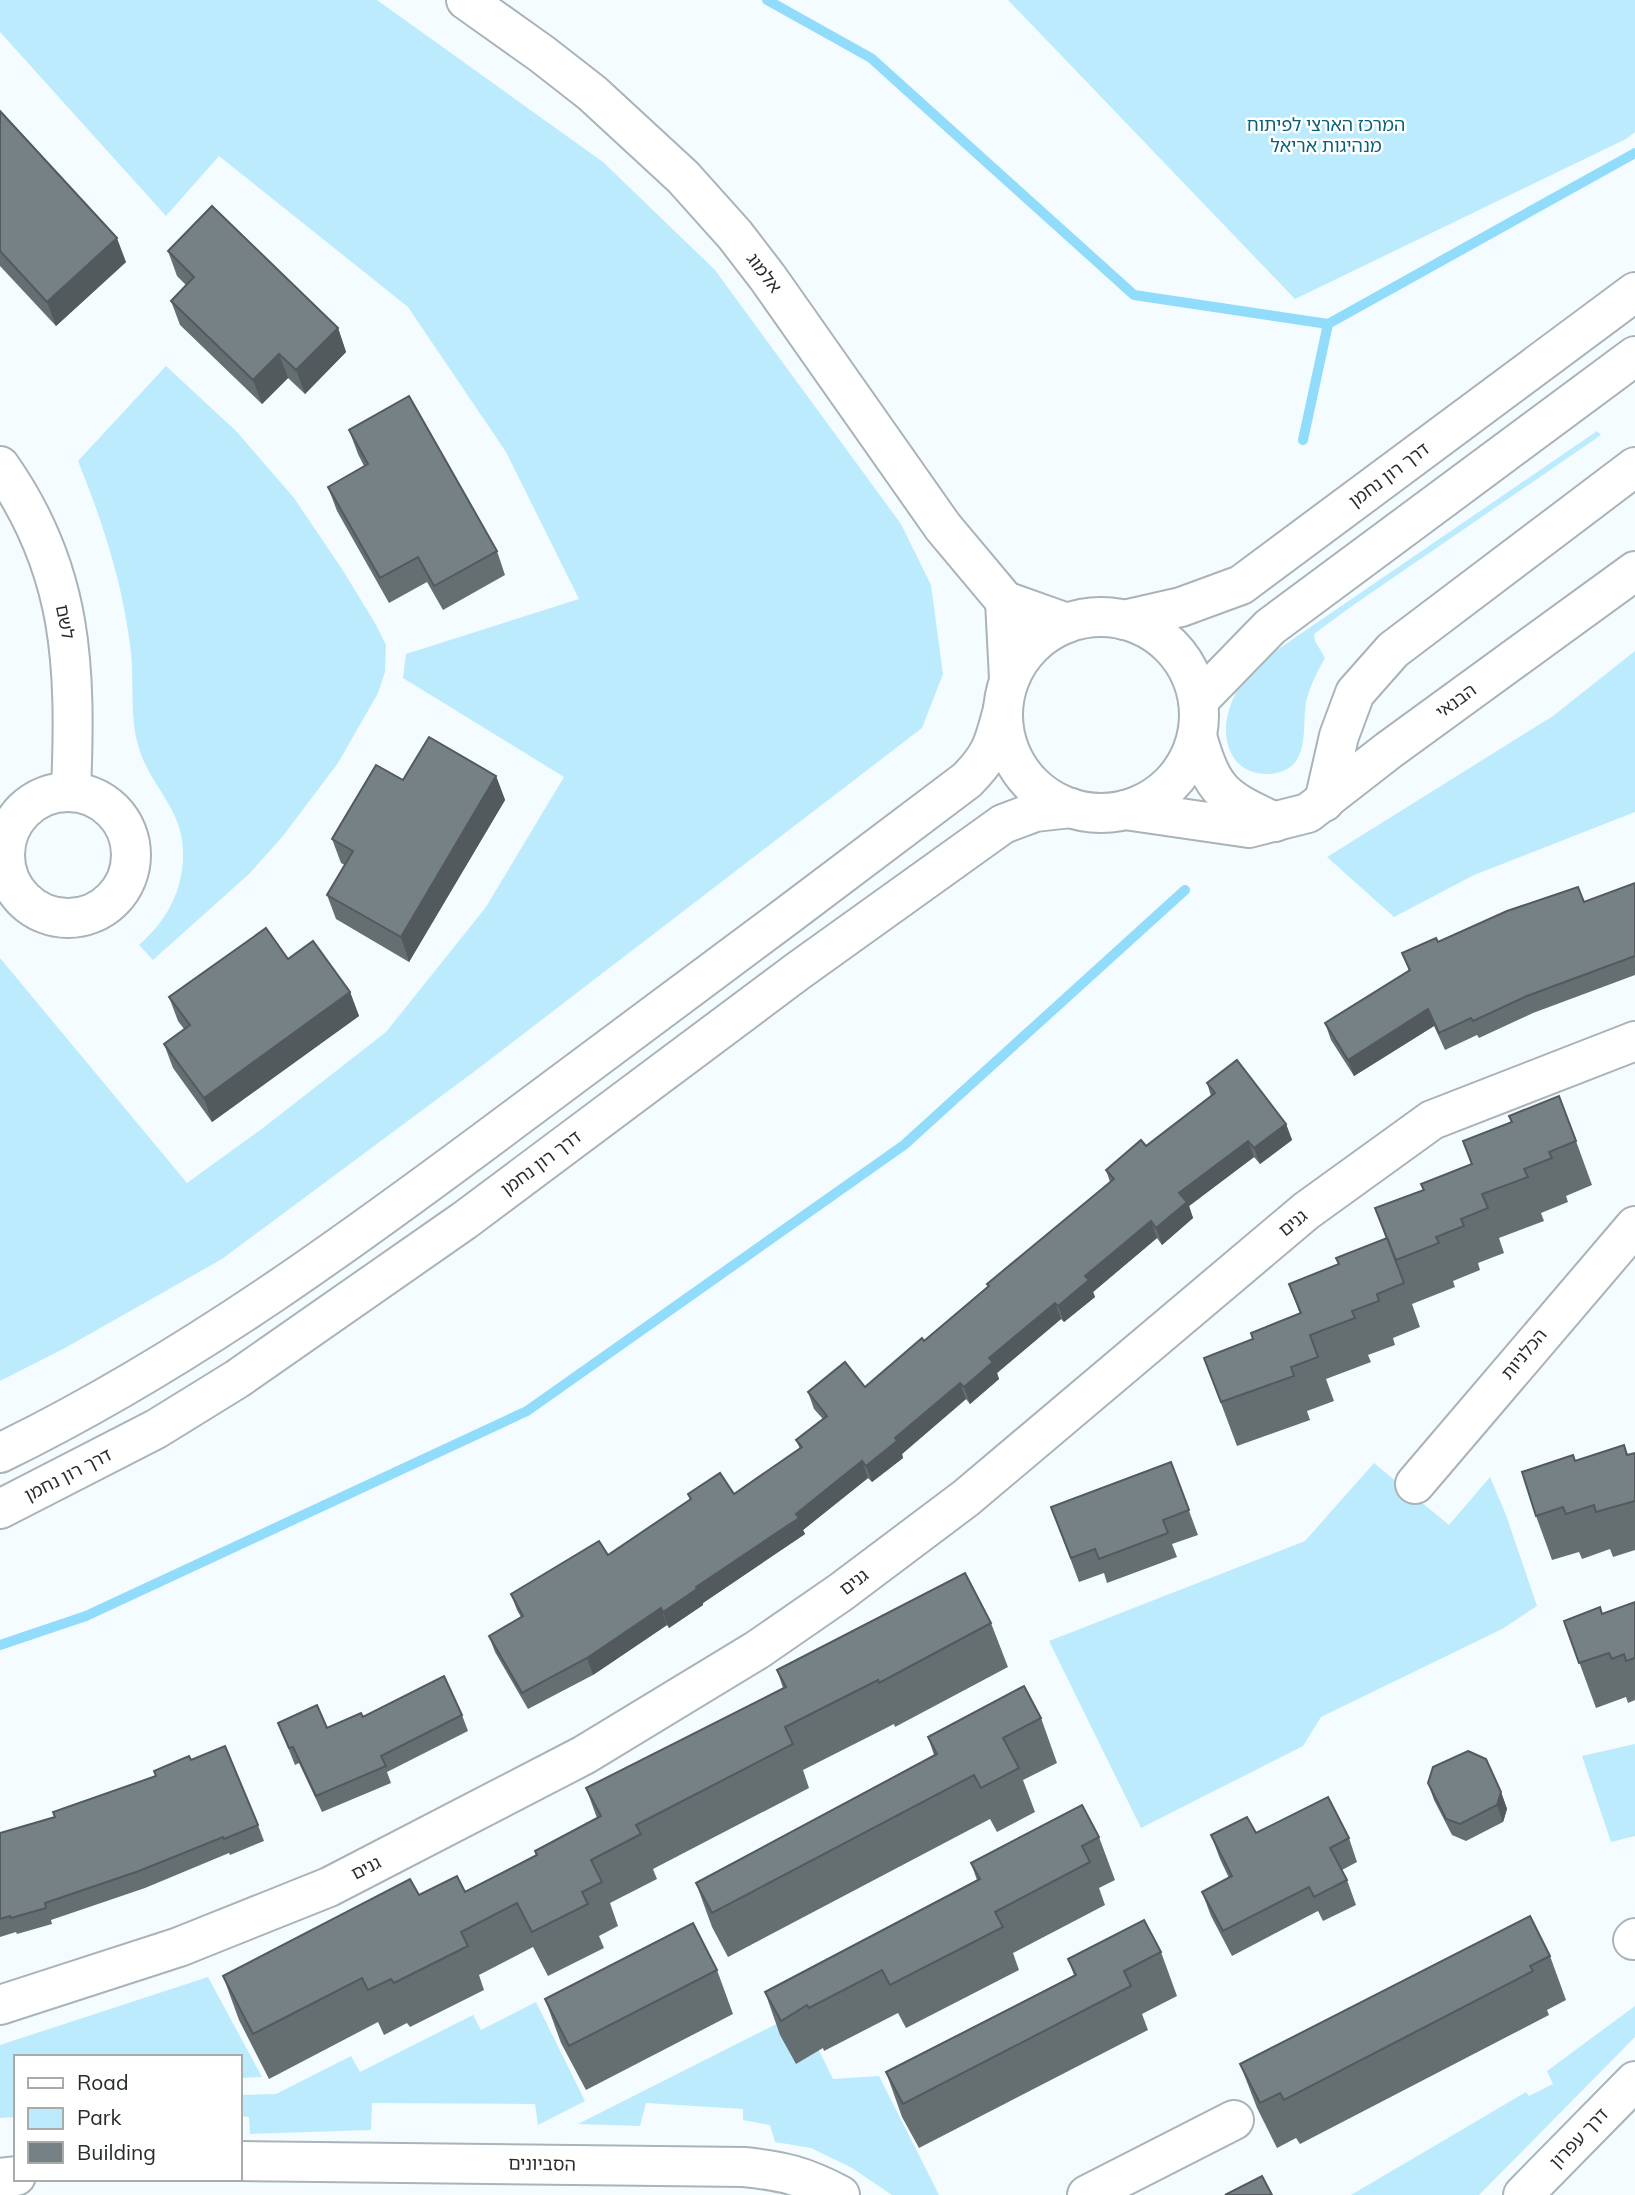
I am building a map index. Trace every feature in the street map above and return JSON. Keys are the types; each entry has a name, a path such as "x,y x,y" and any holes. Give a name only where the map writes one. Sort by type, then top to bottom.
{"street":[{"name":"אלמוג","path":"466,0 592,93 666,160 707,204 768,278 943,527 1004,601"},
{"name":"דרך רון נחמן","path":"1124,620 1181,607 1241,585 1635,292"},
{"path":"1067,623 1004,601 1004,731 1010,751 1020,770 1051,800 1071,808 1097,813 1125,810 1150,800 1172,783 1188,761 1198,718 1244,652 1270,627 1635,356"},
{"name":"לשם","path":"0,467 23,499 55,574 71,651 74,715 71,791"},
{"path":"1324,802 1339,736 1355,693 1393,650 1635,467"},
{"name":"הבנאי","path":"1125,810 1249,828 1308,813 1418,728 1635,571"},
{"path":"0,1453 130,1385 209,1337 435,1179 967,780 984,763 993,747 1006,694 1020,659 1038,638 1067,623 1094,617 1124,620 1151,631 1174,649 1190,673 1206,768 1220,791 1248,810 1275,822"},
{"name":"דרך רון נחמן","path":"0,1509 156,1429 237,1379 465,1220 786,979 1003,824 1035,812 1071,808"},
{"name":"גנים","path":"0,2005 179,1947 329,1887 584,1755 757,1650 841,1592 966,1498 1306,1211 1432,1120 1635,1041"},
{"name":"הכלניות","path":"1415,1484 1635,1226"},
{"name":"דרך עפרון","path":"1523,2195 1635,2081"},
{"path":"1087,2195 1234,2120"},
{"name":"הסביונים","path":"242,2161 744,2167 782,2171 840,2195"}],"green space":[{"path":"0,0 377,0 603,162 715,270 901,524 931,585 943,674 922,728 479,1068 222,1259 65,1348 0,1381 0,958 187,1183 263,1128 386,1032 486,907 564,777 403,678 406,654 579,599 506,452 408,307 219,156 166,216 0,32"},
{"name":"המרכז הארצי לפיתוח מנהיגות אריאל","path":"1008,0 1635,0 1635,132 1626,139 1295,299"},
{"path":"166,366 236,431 294,498 342,569 386,645 385,672 378,693 338,763 283,836 249,874 153,960 139,945 158,926 177,891 183,866 181,836 171,809 149,772 138,745 131,657 122,598 103,528 78,461"},
{"path":"1597,431 1601,435 1314,634 1325,658 1308,696 1303,740 1296,761 1284,771 1268,774 1252,771 1238,763 1230,751 1227,739 1228,712 1239,686 1255,665"},
{"path":"1635,651 1635,812 1474,875 1394,917 1327,857 1553,716"},
{"path":"1374,1463 1449,1525 1490,1477 1537,1606 1502,1629 1321,1717 1303,1746 1141,1828 1049,1641 1305,1541"},
{"path":"1635,1744 1635,1836 1611,1842 1582,1756"},
{"path":"208,1977 262,2077 242,2078 242,2055 14,2055 14,2117 0,2118 0,2045"},
{"path":"536,2002 585,2101 538,2125 535,2104 372,2103 371,2130 250,2134 249,2117 242,2116 242,2095 276,2094 351,2056 360,2072 473,2015 481,2030"},
{"path":"1635,2006 1635,2037 1479,2195 1351,2195 1526,2092 1529,2096 1553,2084 1547,2071"},
{"path":"800,2012 833,2079 879,2076 939,2195 892,2195 852,2168 811,2148 775,2142 770,2125 743,2120 743,2109 646,2103 640,2126 578,2124"}],"building":[{"path":"0,111 117,238 47,302 0,251"},
{"path":"212,206 338,328 296,370 279,354 253,380 171,301 194,277 168,251"},
{"path":"409,396 497,551 434,586 418,557 380,578 328,487 368,464 349,430"},
{"path":"429,737 496,776 401,937 327,895 353,851 332,839 376,765 403,780"},
{"path":"1635,883 1635,956 1527,996 1473,1021 1471,1018 1439,1033 1428,1009 1348,1060 1325,1023 1410,970 1402,953 1436,938 1438,942 1507,911 1578,887 1584,902"},
{"path":"266,928 288,959 313,941 350,992 204,1098 164,1044 190,1025 169,997"},
{"path":"1237,1060 1286,1124 1254,1148 1248,1141 1179,1193 1187,1202 1156,1228 1151,1221 1085,1276 1089,1280 1058,1306 1055,1303 989,1358 993,1362 964,1387 960,1383 866,1466 862,1461 796,1514 799,1518 663,1612 661,1608 587,1658 522,1693 489,1636 523,1616 511,1594 599,1541 608,1555 691,1499 688,1494 720,1473 734,1494 802,1447 796,1440 827,1416 808,1392 845,1362 865,1387 922,1338 924,1341 989,1286 987,1284 1114,1179 1106,1170 1141,1140 1146,1146 1215,1093 1207,1083"},
{"path":"1559,1096 1576,1141 1549,1152 1552,1158 1524,1169 1528,1177 1482,1194 1488,1208 1461,1219 1464,1226 1436,1237 1439,1243 1396,1260 1375,1208 1424,1190 1421,1184 1472,1164 1463,1141 1512,1122 1509,1116"},
{"path":"1387,1238 1404,1283 1377,1294 1379,1301 1352,1311 1355,1318 1310,1335 1318,1357 1291,1367 1294,1376 1221,1402 1204,1358 1253,1339 1251,1333 1301,1313 1289,1284 1339,1264 1336,1258"},
{"path":"1624,1445 1627,1455 1635,1453 1635,1501 1596,1512 1594,1505 1566,1514 1563,1507 1536,1516 1522,1472 1573,1455 1575,1461"},
{"path":"1171,1462 1189,1510 1163,1520 1168,1533 1099,1559 1095,1549 1071,1558 1051,1507"},
{"path":"965,1573 991,1623 879,1683 878,1680 785,1727 793,1744 636,1825 641,1834 591,1860 602,1882 582,1892 588,1904 532,1932 517,1903 461,1932 468,1946 394,1983 391,1979 368,1990 362,1978 253,2034 223,1976 410,1879 419,1895 457,1876 465,1892 537,1855 535,1851 601,1816 586,1788 786,1687 777,1670"},
{"path":"1635,1602 1635,1658 1626,1661 1624,1654 1612,1659 1609,1653 1579,1663 1564,1621 1600,1607 1602,1614"},
{"path":"444,1676 462,1715 381,1756 386,1766 316,1796 293,1747 289,1748 278,1723 317,1705 327,1728 361,1713 363,1717"},
{"path":"1024,1686 1041,1718 1003,1738 1019,1768 981,1788 974,1775 712,1913 696,1883 937,1754 928,1737"},
{"path":"225,1746 258,1825 139,1871 45,1903 46,1908 0,1919 0,1833 55,1817 53,1812 156,1776 154,1771 189,1756 191,1760"},
{"path":"1468,1751 1486,1759 1501,1792 1497,1805 1460,1824 1446,1819 1428,1783 1433,1767"},
{"path":"1328,1797 1349,1838 1330,1848 1347,1880 1314,1897 1309,1887 1223,1931 1202,1892 1232,1876 1211,1835 1247,1817 1256,1833"},
{"path":"1082,1805 1099,1837 1082,1846 1090,1862 995,1912 1003,1927 890,1985 882,1970 809,2008 807,2005 781,2021 765,1992 980,1879 971,1863"},
{"path":"1530,1916 1550,1956 1530,1966 1533,1971 1284,2100 1280,2093 1260,2103 1240,2064"},
{"path":"1144,1920 1161,1952 1124,1971 1131,1986 903,2104 886,2072 1076,1975 1068,1959"},
{"path":"693,1923 717,1970 569,2046 545,1999"},
{"path":"1262,2176 1272,2195 1225,2195"}],"waterway":[{"path":"767,0 871,58 1134,295 1328,324"},
{"path":"1303,440 1328,324 1635,153"},
{"path":"0,1645 86,1616 527,1411 904,1145 1185,890"}]}
